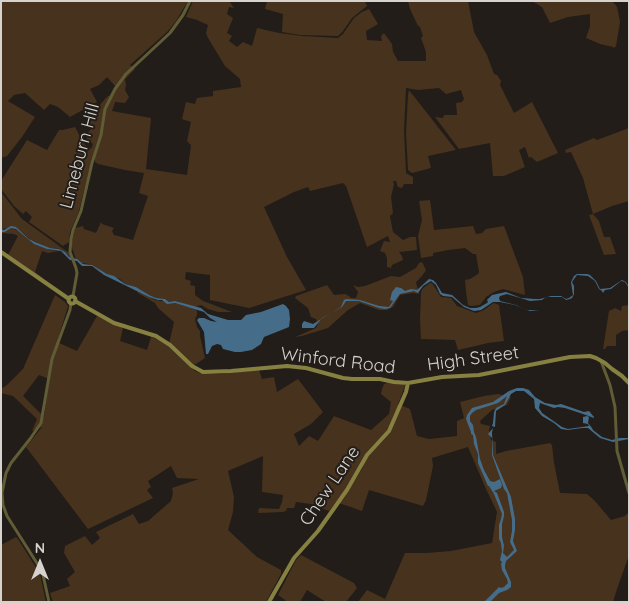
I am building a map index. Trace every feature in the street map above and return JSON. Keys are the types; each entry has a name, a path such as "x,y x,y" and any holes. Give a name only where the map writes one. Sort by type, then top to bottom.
{"main road":[{"name":"Winford Road","path":"1,252 72,300 114,323 156,336 192,366 204,372 290,367 306,368 343,378 380,379 408,383"},
{"name":"High Street","path":"408,383 442,376 479,375 572,357 592,356 601,360"},
{"path":"601,360 629,383"},
{"name":"Chew Lane","path":"269,602 294,558 318,531 347,490 367,455 389,431 408,383"}],"street":[{"name":"Limeburn Hill","path":"49,602 40,568 7,516 3,505 2,493 6,473 10,463 41,423 52,359 68,318 77,273 70,252 72,230 80,212 101,135 105,109 115,89 126,74 170,32 183,15 190,1"},
{"path":"601,360 615,407 618,458 629,493"}],"shaded area":[{"path":"1,1 188,1 168,31 130,65 135,69 125,79 125,90 129,97 125,103 115,102 112,111 151,118 146,169 187,175 191,145 187,141 191,122 182,119 186,102 195,104 197,98 213,96 213,91 241,87 240,79 225,66 208,38 206,33 208,25 186,17 193,1 229,1 234,8 229,7 227,14 233,18 227,33 232,36 229,41 237,47 243,42 252,46 257,28 302,36 338,38 354,18 369,9 378,24 366,31 367,40 382,41 381,36 384,33 392,44 393,52 398,61 426,61 426,52 421,38 423,36 408,1 468,1 474,32 487,55 494,74 501,81 500,85 514,113 532,102 558,153 537,162 531,157 529,158 525,147 519,150 525,167 504,176 493,176 490,143 459,149 435,117 443,118 444,115 457,115 456,103 462,102 464,99 461,90 446,94 439,88 418,90 406,88 404,131 406,173 413,177 413,184 404,184 402,188 398,187 396,181 393,181 391,197 393,213 390,216 393,232 403,240 416,237 417,250 399,252 403,260 392,265 391,268 387,267 385,253 380,251 384,241 390,242 388,236 367,247 346,186 343,183 310,191 308,187 264,207 287,257 306,290 249,308 210,300 210,275 186,272 185,279 191,281 190,285 195,286 195,295 203,301 232,312 218,312 201,305 195,307 175,301 169,302 125,284 120,279 89,264 81,263 76,259 72,248 75,228 83,226 84,229 96,233 101,222 114,228 112,231 114,235 133,240 148,196 139,193 144,173 98,164 92,158 79,211 70,232 69,242 63,246 29,222 32,217 26,211 23,214 14,206 1,189 1,181 27,140 47,150 59,130 75,127 84,144 91,149 93,144 87,140 87,134 91,129 89,121 105,99 114,94 116,87 107,77 99,85 90,89 97,102 70,117 58,107 50,104 44,110 25,93 14,95 8,101 35,117 7,156 1,158"},
{"path":"267,1 365,1 367,6 352,18 338,36 300,35 282,32 283,14 265,9"},
{"path":"532,1 610,1 614,3 617,7 620,22 616,46 614,48 586,38 590,26 590,14 568,17 550,23 542,7"},
{"path":"409,90 456,150 428,156 431,168 412,173 408,170 406,133"},
{"path":"629,128 629,201 593,214 583,178 571,152 566,153 565,150 594,138 597,140"},
{"path":"1,192 22,219 69,253 72,258 60,249 50,248 31,240 16,227 1,229"},
{"path":"430,200 434,230 473,226 476,234 482,233 486,229 504,226 523,277 525,295 503,289 486,297 480,305 468,305 465,280 470,279 479,272 476,254 465,248 433,253 433,256 421,258 418,236 422,220 419,201"},
{"path":"593,214 599,221 604,237 610,237 616,254 604,255 589,215"},
{"path":"11,228 17,230 34,244 59,251 48,253 42,251 35,272 42,279 8,255 18,236 1,232"},
{"path":"422,262 426,270 416,282 419,294 400,295 393,307 387,310 379,310 360,303 348,310 328,328 295,337 316,328 318,324 316,319 311,317 308,308 295,298 296,296 327,285 334,295 345,294 351,298 356,298 358,292 353,285 358,287 365,286 391,276 400,277 416,268"},
{"path":"432,283 441,297 451,298 457,306 476,313 494,303 499,305 504,341 458,350 455,340 421,339 421,292"},
{"path":"137,291 155,300 195,309 197,315 195,319 200,331 205,358 193,366 169,344 174,322 155,303"},
{"path":"55,295 68,306 57,342 77,351 97,316 123,328 120,341 147,350 151,337 157,339 168,346 195,371 200,373 220,374 259,370 262,379 274,377 277,392 298,379 323,412 311,424 294,434 299,446 309,436 318,441 334,416 371,430 389,414 391,402 381,394 384,384 396,380 402,381 405,386 398,404 410,409 417,436 429,439 457,436 457,421 464,418 460,402 498,394 511,397 507,405 492,410 480,421 481,424 490,426 491,440 496,442 496,454 550,443 552,445 560,493 587,494 611,520 625,516 629,512 628,558 613,602 358,602 367,590 385,599 405,553 451,551 492,543 497,512 468,447 432,458 433,466 423,506 369,490 362,511 339,503 343,500 363,467 360,465 343,494 329,511 311,504 296,502 294,508 287,508 283,512 258,513 259,508 279,509 283,495 262,492 263,456 228,471 234,497 233,512 228,530 257,557 281,570 281,574 266,602 53,602 50,593 70,586 67,579 75,572 64,553 65,546 85,536 92,545 100,538 96,532 133,514 139,524 148,521 171,501 172,488 199,479 177,478 171,466 148,481 151,487 147,490 153,498 88,529 26,447 42,427 32,431 37,419 13,396 1,393 1,389 23,369","holes":["39,375 49,379 44,417 23,396"]},
{"path":"629,305 629,330 622,331 616,335 616,346 607,346 603,349 609,311 615,308 621,311 622,306"},
{"path":"16,537 40,574 46,602 1,602 1,545"},
{"path":"301,555 354,583 357,588 346,602 326,602 307,590 300,602 288,602 278,595 296,560"}],"water":[{"path":"11,226 16,227 35,242 50,248 59,249 69,257 77,259 83,264 92,265 149,295 165,299 169,302 175,301 201,308 208,314 228,320 241,320 246,315 283,304 289,310 289,327 264,337 261,344 252,350 235,352 223,349 221,345 217,344 212,346 208,354 206,354 204,332 197,320 204,318 217,322 204,312 175,303 167,304 162,300 149,297 104,275 92,266 82,266 77,261 70,260 61,251 47,249 34,244 16,229 11,228 1,232 1,229 4,230"},
{"path":"577,274 590,275 596,281 600,289 610,288 622,280 626,282 629,287 625,282 621,281 603,293 599,289 595,281 588,276 577,275 572,282 574,294 572,298 566,300 562,297 547,297 561,296 566,299 573,295 571,282"},
{"path":"429,279 436,283 442,293 452,295 463,305 470,308 480,307 488,302 487,300 492,295 506,292 521,298 545,298 542,300 530,301 507,294 500,296 500,301 523,308 493,302 481,310 474,311 464,307 452,297 440,294 436,285 431,281 423,286 418,293 414,291 400,294 390,308 379,308 359,301 346,301 342,307 331,313 341,307 346,299 360,300 389,307 393,301 390,300 392,292 396,287 405,291 417,290"},
{"path":"321,319 314,328 302,328 304,321 313,324"},
{"path":"517,388 529,390 535,397 545,403 561,404 584,412 589,411 594,417 540,403 539,408 542,413 562,427 568,429 589,426 583,423 583,417 587,416 589,417 588,423 593,430 602,437 612,440 620,438 629,439 613,442 600,438 588,428 568,430 561,429 542,416 535,408 534,399 524,391 516,391 511,394 505,405 496,411 495,427 492,426 494,412 496,408 504,404 507,396 498,403 472,413 470,421 473,425 484,470 490,481 494,482 500,479 502,485 501,488 494,491 497,493 504,512 502,524 503,553 507,557 514,550 510,542 512,520 507,493 492,455 492,438 488,434 493,428 493,455 511,497 515,519 513,541 517,551 506,561 505,565 511,587 499,593 490,602 484,602 499,587 504,587 508,583 500,560 502,551 499,539 499,525 502,514 478,463 478,454 473,435 466,419 472,408 493,402"}]}
